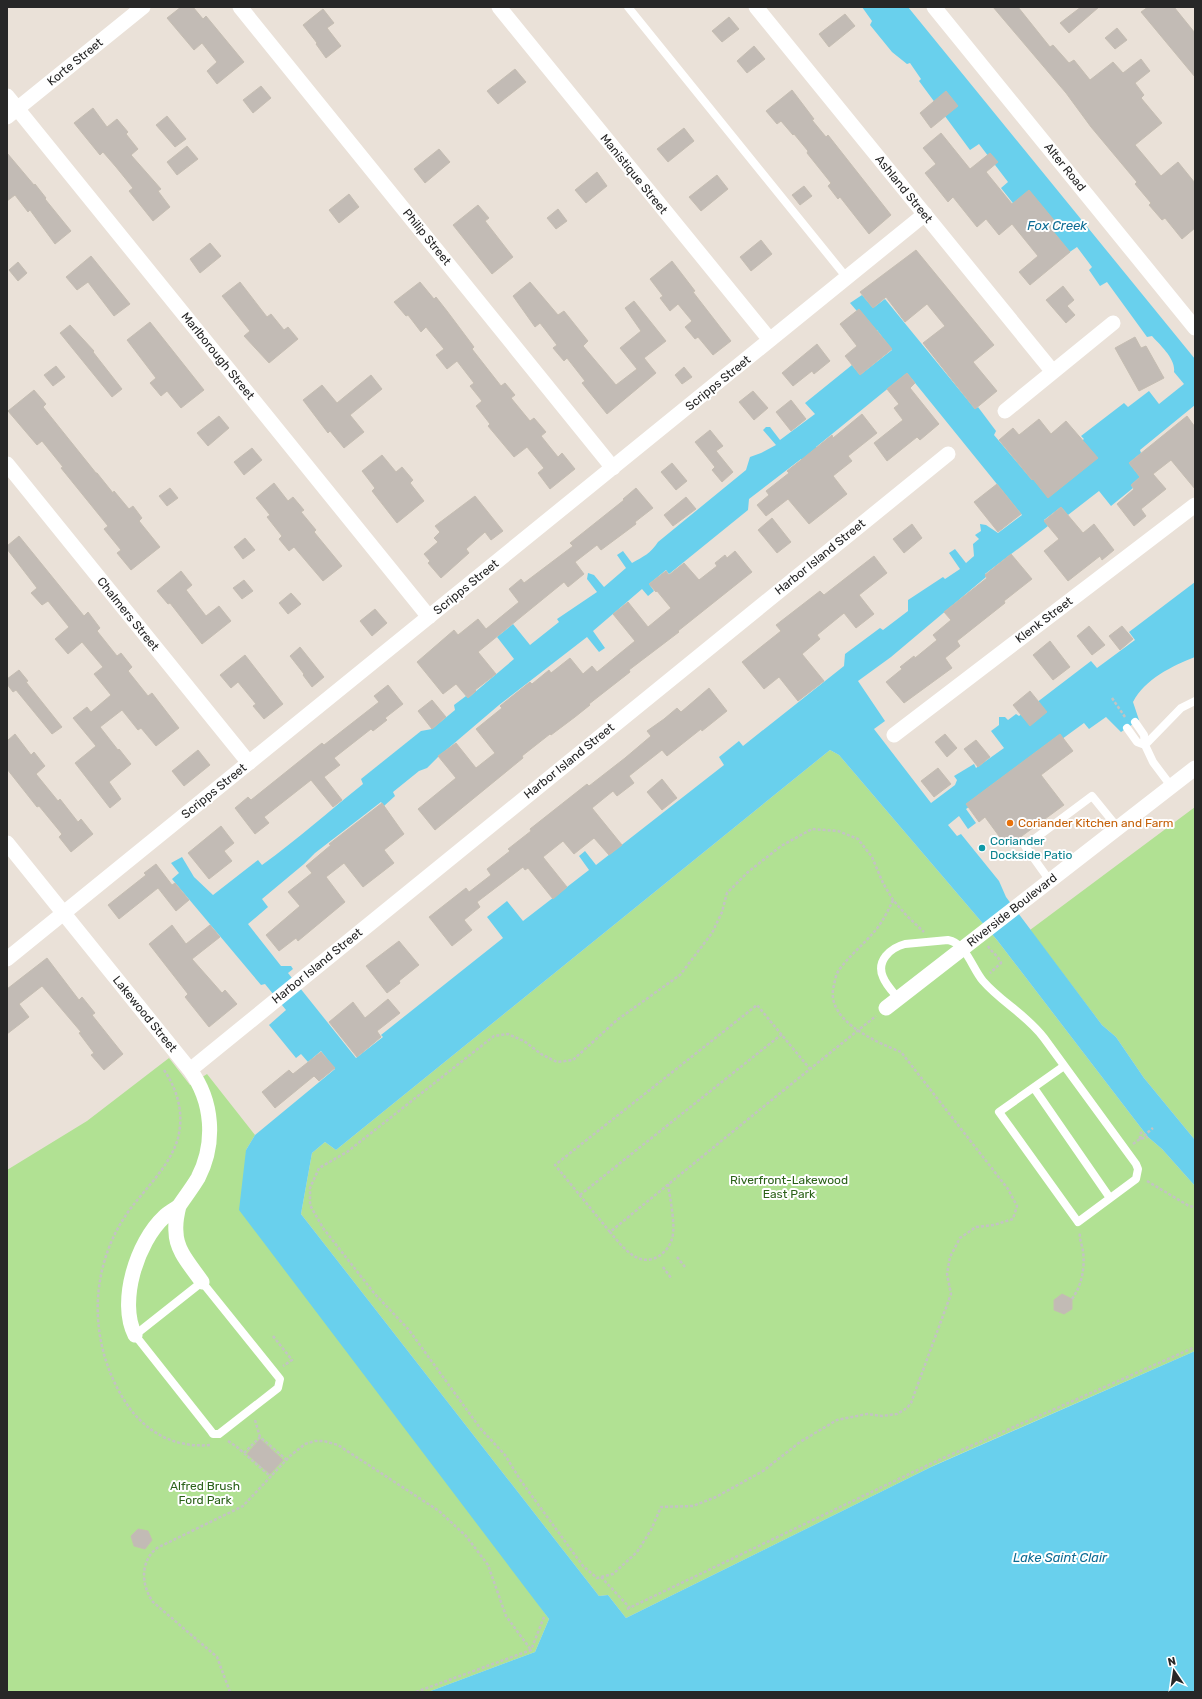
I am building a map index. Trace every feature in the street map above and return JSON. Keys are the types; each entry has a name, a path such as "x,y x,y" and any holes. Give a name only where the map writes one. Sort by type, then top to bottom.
{"street":[{"name":"Korte Street","path":"12,113 143,7"},
{"name":"Philip Street","path":"240,7 613,468"},
{"name":"Manistique Street","path":"498,7 770,340"},
{"name":"Ashland Street","path":"756,7 1052,372"},
{"name":"Alter Road","path":"934,7 1195,328"},
{"name":"Marlborough Street","path":"7,96 12,113 429,617"},
{"name":"Scripps Street","path":"7,959 925,214"},
{"path":"1005,411 1113,323"},
{"name":"Harbor Island Street","path":"190,1070 273,1001 948,454"},
{"name":"Chalmers Street","path":"7,464 249,763"},
{"name":"Klenk Street","path":"894,735 1195,506"},
{"name":"Riverside Boulevard","path":"886,1008 1195,768"},
{"name":"Lakewood Street","path":"7,844 190,1070 207,1103 210,1125 209,1138 203,1164 198,1177 179,1206 164,1217 154,1230 144,1246 134,1270 128,1305 130,1323 135,1335"},
{"name":"Lakewood Street","path":"179,1206 176,1232 178,1243 183,1254 202,1282"}],"lane":[{"path":"628,7 847,278"},
{"path":"1145,745 1181,708 1195,701"},
{"path":"1135,722 1144,735 1145,745 1153,762 1171,786"},
{"path":"1127,728 1137,742 1145,745"},
{"path":"1050,881 1025,846 1092,796 1118,828"},
{"path":"898,998 882,976 881,968 885,957 889,952 899,946 935,941 955,941 962,948 983,981 1036,1027 1138,1169 1136,1179 1078,1222 999,1112 1064,1066"},
{"path":"1034,1088 1110,1198"},
{"path":"202,1282 280,1379 278,1388 222,1433 213,1434 135,1335 202,1282"}],"path":[{"path":"893,900 888,911 874,931 857,948 837,972 832,991 836,1007 852,1027 877,1043 901,1052 1008,1189 1017,1206 1013,1220 994,1225 976,1227 960,1238 950,1257 947,1274 951,1294 911,1403 907,1408 897,1414 882,1416 866,1414 837,1420 800,1442 763,1470 716,1497 693,1506 661,1507 651,1530 638,1552 614,1574 597,1578 583,1566 521,1481 505,1456 480,1428 409,1330 374,1293 323,1228 310,1205 310,1188 314,1177 319,1168 347,1152 494,1036 508,1034 524,1041 541,1054 557,1062 573,1060 617,1020 680,975 712,933 722,912 728,893 748,872 781,846 812,829 838,831 858,839 872,857 883,883 893,900 907,916 935,941"},
{"path":"668,1184 673,1234 668,1247 663,1254 650,1260 643,1260 634,1257 626,1251 555,1165 758,1004 810,1069"},
{"path":"610,1232 886,1008"},
{"path":"580,1195 782,1034"},
{"path":"1133,1144 1153,1128"},
{"path":"1140,1139 1140,1134 1143,1131"},
{"path":"1140,1139 1148,1137"},
{"path":"1147,1181 1189,1206 1195,1207"},
{"path":"1072,1299 1080,1285 1083,1273 1083,1253 1079,1234 1085,1229"},
{"path":"677,1257 685,1267"},
{"path":"663,1267 671,1278"},
{"path":"601,1577 628,1609 932,1463 1195,1347"},
{"path":"255,1420 260,1436 287,1460"},
{"path":"244,1453 260,1436"},
{"path":"228,1441 271,1477"},
{"path":"230,1692 217,1657 153,1602 146,1590 143,1576 148,1559 153,1551 165,1544 243,1506 287,1460 305,1444 314,1441 332,1442 439,1511 466,1536 488,1565 506,1616 531,1650"},
{"path":"416,1692 531,1650 544,1617"}],"green space":[{"name":"Riverfront-Lakewood East Park","path":"830,750 839,755 997,940 1148,1137 1162,1149 1195,1186 1195,1351 935,1465 626,1618 608,1595 599,1596 301,1214 312,1153 325,1142 336,1150"},
{"path":"1195,807 1195,1140 1144,1078 1116,1037 1102,1025 1030,930"},
{"name":"Alfred Brush Ford Park","path":"169,1058 190,1085 207,1074 255,1135 246,1150 526,1587 549,1619 535,1652 428,1692 7,1692 7,1170 87,1121"}],"water":[{"path":"862,7 908,7 1195,359 1195,405 1140,450 1141,453 1129,463 1140,477 1131,485 1133,488 1111,506 1099,491 1068,515 1061,507 1044,520 1048,526 985,574 986,577 891,657 858,681 885,721 874,729 931,803 955,785 957,780 954,776 974,764 976,768 1004,748 991,731 999,725 999,717 1005,717 1008,720 1016,714 1019,716 1091,661 1097,668 1135,640 1129,632 1195,582 1195,657 1160,674 1138,694 1133,702 1139,720 1121,732 1106,717 1089,729 1084,723 966,809 976,823 968,829 959,816 948,825 957,836 961,834 999,881 1006,897 1102,1025 1116,1037 1144,1078 1195,1140 1195,1186 1162,1149 1148,1137 997,940 839,755 830,750 336,1150 325,1142 312,1153 301,1214 599,1596 608,1595 626,1618 931,1467 1195,1351 1195,1692 428,1692 535,1652 549,1619 239,1210 246,1150 255,1135 335,1069 321,1051 308,1062 301,1054 296,1058 269,1025 286,1010 265,984 261,985 172,879 179,873 171,863 182,857 194,877 213,895 258,860 262,865 363,784 361,779 421,731 432,729 455,710 454,705 466,696 468,698 514,659 497,637 513,624 530,645 559,622 557,619 597,592 587,579 588,573 594,575 604,587 626,568 617,555 623,551 632,563 650,552 658,542 746,470 750,457 776,445 763,430 766,427 770,427 780,440 815,414 805,403 852,365 860,375 892,350 877,330 875,332 850,303 862,295 873,308 885,299 975,409 978,407 996,431 994,435 1032,480 1084,439 1081,436 1124,403 1128,407 1149,391 1159,404 1184,384 1174,372 1173,362 1167,352 1152,336 1147,337 1107,282 1100,286 1089,270 1092,267 1077,247 1058,260 1001,188 1008,182 979,144 970,150 919,81 921,79 910,63 907,64 892,52 870,25 872,21","holes":["907,373 1022,515 998,533 986,525 980,524 981,531 975,535 979,539 973,544 974,556 966,563 955,549 949,553 960,569 945,579 943,577 908,600 908,611 883,630 880,628 845,654 844,666 743,746 739,741 719,757 724,765 596,865 585,851 579,856 589,870 523,921 507,901 487,917 503,938 381,1035 383,1037 356,1058 288,973 293,969 291,966 281,966 248,924 268,907 262,899 315,853 381,802 384,806 395,796 393,792 419,771 427,768 499,705 587,637 599,652 605,648 593,631 642,589 648,596 654,591 649,584 666,570 669,574 748,510 749,499 801,459 805,463 819,451 816,447"]}],"building":[{"path":"181,7 193,7 203,19 206,16 244,62 217,84 207,71 217,62 202,43 194,50 167,18"},
{"path":"993,7 1018,7 1050,47 1053,45 1069,63 1074,60 1090,80 1113,62 1123,73 1141,59 1150,71 1135,83 1144,95 1141,98 1162,123 1135,145 1161,176 1178,162 1195,183 1195,228 1182,239 1165,218 1162,220 1149,205 1151,203 1135,184 1137,182 1091,127 1066,93"},
{"path":"1081,7 1099,7 1069,33 1060,23"},
{"path":"1148,7 1174,7 1195,33 1195,77 1141,12"},
{"path":"323,9 334,23 327,28 341,46 326,58 303,25"},
{"path":"845,14 855,26 829,47 819,34"},
{"path":"729,17 739,29 722,42 712,31"},
{"path":"1117,28 1127,40 1115,49 1105,38"},
{"path":"754,46 765,59 747,73 737,61"},
{"path":"515,69 526,82 498,104 487,91"},
{"path":"261,86 271,98 253,113 243,100"},
{"path":"792,90 814,119 812,120 826,137 828,135 891,215 869,234 840,197 838,199 828,186 831,183 794,134 793,135 781,121 777,124 766,111"},
{"path":"946,91 958,106 931,128 920,113"},
{"path":"93,108 107,127 117,119 128,132 126,134 138,149 131,155 161,189 158,191 170,207 153,221 129,191 133,188 103,152 100,155 74,123"},
{"path":"167,116 186,139 175,147 156,125"},
{"path":"684,128 694,141 668,162 657,149"},
{"path":"941,133 970,169 990,153 998,162 986,172 1012,204 1029,190 1058,225 1052,230 1070,252 1030,285 1019,272 1038,256 1012,224 999,235 986,219 977,227 953,197 948,202 925,173 936,164 923,148"},
{"path":"187,146 198,159 177,175 167,162"},
{"path":"439,149 450,162 425,183 414,169"},
{"path":"7,153 34,185 35,184 71,231 55,244 30,210 28,212 15,195 7,201"},
{"path":"597,172 607,186 586,203 575,190"},
{"path":"717,175 728,189 701,211 689,197"},
{"path":"804,186 812,196 800,205 792,195"},
{"path":"349,194 359,207 339,223 329,210"},
{"path":"478,205 489,218 485,221 513,257 492,274 453,225"},
{"path":"558,209 567,221 556,229 547,218"},
{"path":"761,240 772,254 751,271 740,257"},
{"path":"210,243 221,256 200,273 190,259"},
{"path":"916,250 994,345 973,362 997,391 975,409 923,343 945,326 927,304 905,322 886,297 873,308 860,292"},
{"path":"91,256 130,304 114,316 88,282 77,290 66,277"},
{"path":"672,261 695,291 693,292 731,341 713,355 698,337 695,339 685,327 692,321 678,304 670,311 660,298 663,296 650,279"},
{"path":"18,262 27,273 18,281 9,270"},
{"path":"240,282 267,317 271,314 284,330 288,327 298,339 269,363 244,336 250,331 222,296"},
{"path":"420,282 434,299 436,297 447,311 474,347 472,349 501,386 505,383 515,395 511,398 530,421 534,418 546,432 541,436 558,457 562,453 575,469 550,489 538,473 544,468 527,447 514,457 488,426 490,424 476,406 482,401 470,386 474,383 457,361 447,369 436,355 444,349 426,327 421,332 408,315 406,316 394,302"},
{"path":"530,282 558,315 564,311 588,341 583,346 616,385 637,369 620,348 641,331 625,308 634,301 666,341 644,358 656,373 607,414 582,383 585,381 567,358 564,361 553,348 557,345 540,323 535,327 513,296"},
{"path":"1063,286 1074,300 1067,306 1075,315 1066,323 1046,300"},
{"path":"859,309 892,349 860,375 845,356 857,346 840,324"},
{"path":"150,322 204,390 181,408 167,391 161,396 150,383 156,378 127,340"},
{"path":"70,325 94,351 93,352 122,389 112,397 60,333"},
{"path":"1135,337 1141,348 1146,346 1164,378 1139,391 1115,348"},
{"path":"817,344 830,361 814,374 812,371 793,386 782,373"},
{"path":"56,366 65,377 53,386 44,375"},
{"path":"684,367 692,377 682,384 675,375"},
{"path":"907,373 915,383 910,388 939,424 920,440 917,437 887,461 874,443 903,420 894,408 899,404 887,389"},
{"path":"371,375 382,389 350,415 364,432 344,448 330,431 328,433 303,400 322,385 337,403"},
{"path":"34,390 46,404 43,407 113,493 114,491 129,509 133,506 142,518 139,521 160,547 131,570 117,553 121,550 104,529 108,526 61,468 63,467 42,441 37,445 8,411"},
{"path":"753,391 768,408 754,420 739,402"},
{"path":"791,400 806,419 791,431 776,412"},
{"path":"862,414 877,433 848,456 852,461 833,476 847,494 809,524 788,499 766,516 757,505 769,495 766,491 789,473 787,471 832,435 833,438"},
{"path":"219,416 229,428 208,446 197,433"},
{"path":"1187,416 1195,427 1195,489 1171,460 1153,474 1166,489 1141,509 1146,516 1134,526 1117,504 1134,489 1131,485 1140,477 1129,463"},
{"path":"1039,419 1051,434 1066,421 1098,458 1048,498 999,440 1013,428 1019,435"},
{"path":"710,430 723,446 716,451 733,472 722,482 712,470 715,467 695,442"},
{"path":"252,448 262,460 244,475 234,462"},
{"path":"382,455 396,472 402,467 413,480 410,483 424,501 397,523 372,491 375,488 362,471"},
{"path":"672,463 687,481 676,490 661,472"},
{"path":"274,483 288,501 293,497 304,510 301,512 316,530 314,532 342,566 323,581 294,547 289,551 279,539 282,536 267,517 270,515 256,498"},
{"path":"997,484 1021,514 998,532 974,502"},
{"path":"170,488 178,498 167,506 159,496"},
{"path":"636,488 653,508 635,522 636,524 601,550 597,545 575,562 584,574 568,587 564,582 478,652 496,674 475,690 476,691 468,698 456,684 443,694 417,662 454,630 458,635 478,619 486,629 519,602 509,589 521,579 524,583 573,546 570,543 624,500 623,499"},
{"path":"475,496 503,531 491,540 485,532 466,549 469,553 441,578 428,563 430,561 424,554 438,542 434,538 440,532 435,526"},
{"path":"686,497 696,509 673,526 664,515"},
{"path":"1061,507 1083,533 1094,524 1114,550 1102,560 1100,556 1068,581 1044,551 1059,539 1044,521"},
{"path":"772,518 791,542 777,553 758,530"},
{"path":"912,524 922,538 904,553 893,539"},
{"path":"19,536 84,616 88,612 100,628 97,631 117,656 121,653 132,667 128,671 148,696 152,693 179,728 156,746 141,728 138,730 122,710 100,727 131,764 109,782 121,799 110,808 75,763 96,746 73,718 87,707 91,712 111,695 94,674 103,667 82,642 68,654 55,639 69,627 48,601 42,605 31,593 37,588 7,549 7,546"},
{"path":"245,538 255,550 243,559 234,547"},
{"path":"735,551 752,572 678,631 679,632 629,670 630,672 575,717 522,756 523,758 435,830 418,809 456,778 438,756 456,743 476,768 495,753 476,729 502,708 500,706 530,682 532,684 549,670 551,673 570,658 583,674 592,666 597,672 635,641 613,614 628,602 648,627 671,608 649,584 666,571 669,575 684,563 699,580 717,566 715,563 725,555 727,558"},
{"path":"1011,554 1032,579 1004,601 1005,603 957,641 960,646 945,658 952,668 904,703 886,682 902,669 900,667 914,656 915,658 937,640 933,635 951,620 944,612 987,578 985,575"},
{"path":"874,556 887,573 859,595 874,614 856,628 844,613 817,635 820,639 802,654 824,681 798,701 779,677 764,689 742,662 781,631 776,625 820,591 824,595"},
{"path":"181,571 192,585 186,590 206,616 219,606 231,621 202,644 170,603 168,604 157,591"},
{"path":"244,580 253,591 242,599 233,588"},
{"path":"291,593 301,604 288,614 279,603"},
{"path":"375,609 387,623 372,636 360,621"},
{"path":"1089,626 1105,645 1092,655 1077,636"},
{"path":"1122,626 1133,639 1120,650 1109,636"},
{"path":"1050,641 1070,667 1053,680 1033,655"},
{"path":"300,647 324,677 312,687 290,656"},
{"path":"245,655 283,704 264,719 253,706 256,704 238,682 231,688 220,675"},
{"path":"19,670 28,681 26,682 62,727 52,734 16,690 13,692 7,684 7,679"},
{"path":"388,685 403,704 385,718 387,720 373,731 371,729 334,758 340,765 324,777 342,800 333,807 311,780 264,817 269,823 255,834 235,808 248,797 251,800 322,743 324,745 379,702 374,696"},
{"path":"709,688 727,711 667,756 662,750 629,776 634,783 617,796 613,791 592,808 622,845 609,855 594,838 574,854 563,841 543,857 567,887 553,899 528,868 525,870 523,867 477,902 480,907 464,920 472,930 452,946 429,917 466,888 469,892 491,875 487,869 510,851 508,849 531,831 530,829 587,784 589,786 625,758 651,736 647,731 677,708 681,712"},
{"path":"1030,691 1047,712 1030,726 1013,705"},
{"path":"432,700 446,717 432,729 418,711"},
{"path":"15,734 31,755 34,752 45,766 36,774 58,801 60,799 78,822 81,819 93,834 71,852 59,837 62,834 39,806 37,807 7,769 7,741"},
{"path":"945,734 957,748 947,757 935,742"},
{"path":"1060,734 1073,751 1041,775 1064,805 1007,847 985,817 979,822 966,804"},
{"path":"976,740 990,757 978,767 964,749"},
{"path":"198,750 210,765 184,786 172,771"},
{"path":"938,768 951,784 934,797 921,781"},
{"path":"662,779 677,798 662,810 647,792"},
{"path":"382,803 404,834 384,850 394,863 363,887 344,863 326,877 345,902 298,941 296,938 279,951 266,935 300,906 288,892 312,873 306,866 331,845 329,844"},
{"path":"221,826 234,843 224,851 232,861 209,879 188,853"},
{"path":"156,864 172,885 175,883 189,900 176,911 158,888 119,919 108,905 146,875 144,873"},
{"path":"172,925 186,944 210,925 220,937 192,959 222,993 225,990 237,1004 209,1027 185,997 188,994 149,944"},
{"path":"399,941 419,965 387,993 366,966"},
{"path":"47,958 79,1000 82,997 95,1013 92,1015 123,1054 104,1070 91,1055 94,1053 79,1033 81,1032 42,986 19,1004 29,1017 7,1034 7,989"},
{"path":"388,999 400,1013 377,1031 381,1037 357,1057 329,1022 353,1002 365,1018"},
{"path":"321,1052 335,1068 319,1081 314,1076 275,1108 262,1092 289,1070 293,1074"},
{"path":"1062,1294 1072,1299 1072,1309 1064,1314 1054,1310 1054,1300"},
{"path":"260,1439 283,1460 270,1474 247,1454"},
{"path":"138,1529 148,1531 152,1540 145,1549 134,1546 131,1536"}],"place":[{"name":"Coriander Kitchen and Farm","path":"1010,823"},
{"name":"Coriander Dockside Patio","path":"982,848"}],"water label":[{"name":"Fox Creek","path":"1057,225"},
{"name":"Lake Saint Clair","path":"1060,1557"}]}
